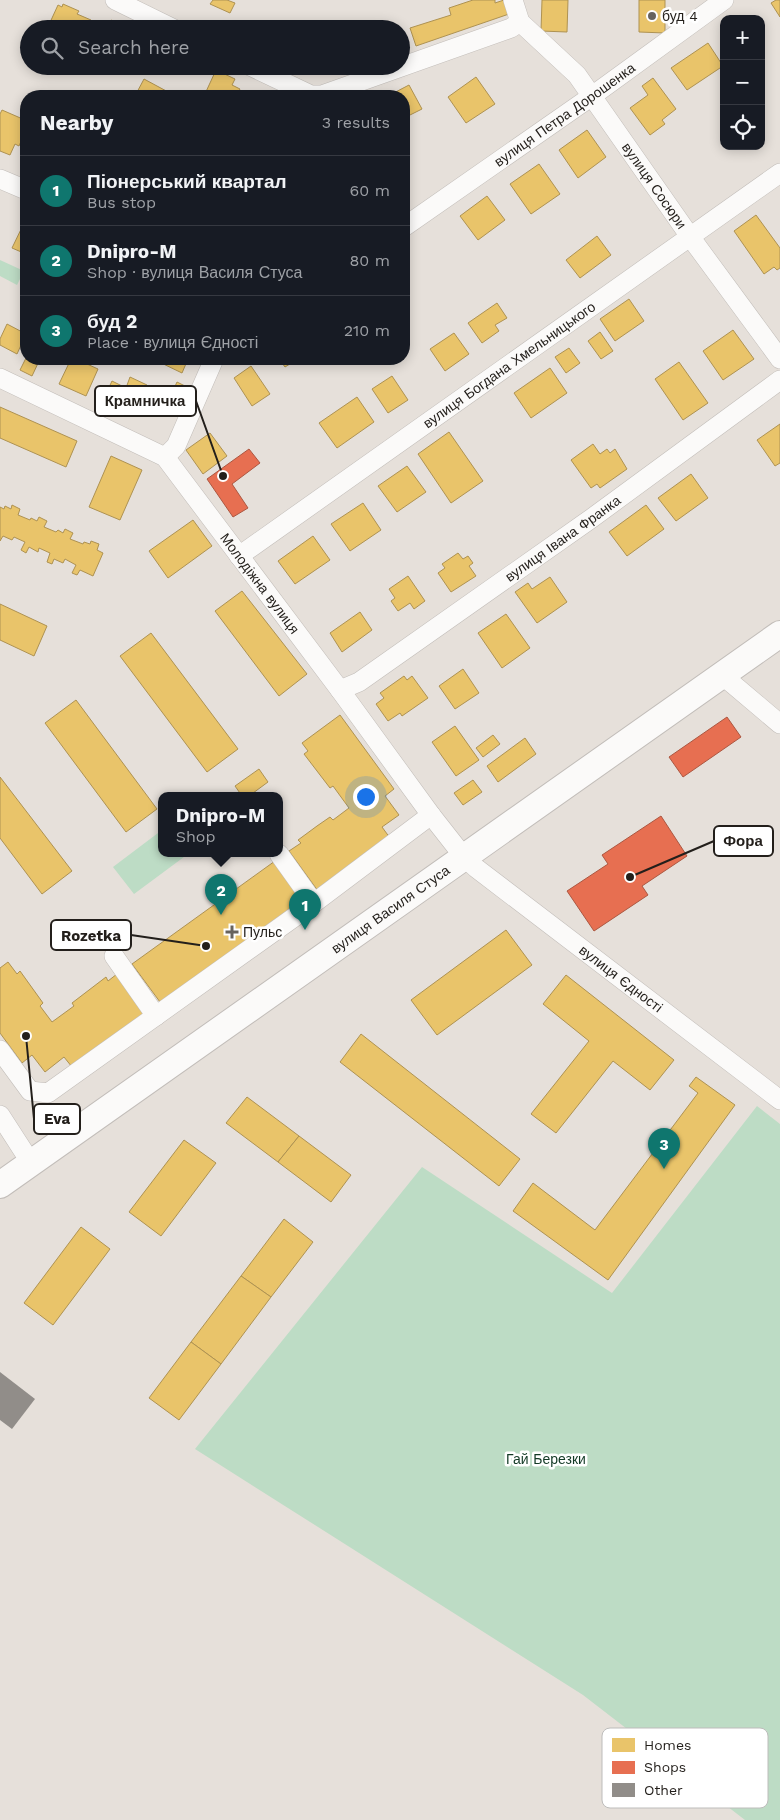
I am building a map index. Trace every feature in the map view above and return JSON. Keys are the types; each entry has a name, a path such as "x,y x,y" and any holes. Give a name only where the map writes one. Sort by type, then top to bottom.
{"main road":[{"name":"вулиця Василя Стуса","path":"0,1185 780,634"}],"street":[{"path":"115,0 156,20"},
{"path":"410,63 511,28 520,22 513,0"},
{"name":"вулиця Петра Дорошенка","path":"410,223 592,96 724,0"},
{"name":"вулиця Сосюри","path":"520,22 577,75 691,238 780,359"},
{"path":"269,75 300,90"},
{"path":"333,90 376,75"},
{"name":"вулиця Богдана Хмельницького","path":"240,556 691,238 780,173"},
{"path":"0,179 20,187"},
{"path":"165,458 176,446 211,365"},
{"name":"Молодіжна вулиця","path":"0,378 165,458 464,857"},
{"name":"вулиця Івана Франка","path":"340,690 359,682 592,518 780,380"},
{"path":"722,675 780,724"},
{"path":"0,1050 30,1092 48,1093 314,903 431,815"},
{"path":"281,857 314,903"},
{"name":"вулиця Єдності","path":"464,857 490,879 780,1100"},
{"path":"114,956 156,1016"},
{"path":"0,1115 31,1163"}],"green space":[{"path":"0,260 20,269 20,279 17,285 0,276"},
{"path":"158,833 158,857 184,857 134,894 113,867"},
{"name":"Гай Березки","path":"757,1106 780,1124 780,1820 745,1820 729,1808 768,1808 768,1728 626,1728 583,1695 195,1449 422,1167 612,1293"}],"building: Homes":[{"path":"213,0 227,0 235,3 230,13 210,4"},
{"path":"473,0 495,0 495,3 504,0 509,14 416,46 410,28 451,15 449,8"},
{"path":"542,0 568,0 567,32 541,31"},
{"name":"буд 4","path":"639,0 665,0 665,33 639,32"},
{"path":"780,0 780,17 771,3"},
{"path":"63,4 79,11 77,14 91,20 51,20 58,5 62,7"},
{"path":"708,43 720,61 720,68 687,90 671,68"},
{"path":"214,75 227,75 235,79 232,85 240,89 239,90 207,90"},
{"path":"476,77 495,104 466,123 448,97"},
{"path":"653,78 676,109 662,120 665,124 650,135 630,108 648,95 642,86"},
{"path":"144,79 164,90 138,90"},
{"path":"409,85 422,109 410,115 410,90 399,90"},
{"path":"2,110 20,118 20,144 19,146 15,144 10,155 0,151 0,114"},
{"path":"587,130 606,157 578,178 559,150"},
{"path":"539,164 560,194 531,214 510,184"},
{"path":"487,196 505,220 478,240 460,216"},
{"path":"756,215 780,248 780,268 777,270 774,267 764,274 734,231"},
{"path":"20,231 20,251 12,248"},
{"path":"597,236 611,255 580,278 566,260"},
{"path":"629,299 644,321 615,341 600,319"},
{"path":"497,303 507,318 495,325 499,331 482,343 468,323"},
{"path":"7,324 20,331 20,347 17,354 0,345 0,339"},
{"path":"733,330 754,359 723,380 703,351"},
{"path":"600,332 613,351 601,359 588,341"},
{"path":"454,333 469,354 445,371 430,349"},
{"path":"569,348 580,363 566,373 555,357"},
{"path":"679,362 708,403 683,420 655,379"},
{"path":"22,365 37,365 32,376 20,370"},
{"path":"68,365 89,365 98,369 86,396 59,384"},
{"path":"165,365 185,365 182,373"},
{"path":"251,366 270,394 252,406 234,378"},
{"path":"550,368 567,393 531,418 514,393"},
{"path":"392,376 408,400 388,413 372,389"},
{"path":"130,377 147,385 134,412 104,398 112,381 126,388"},
{"path":"177,382 185,386 179,399 171,395"},
{"path":"357,397 374,422 337,448 319,423"},
{"path":"0,407 77,441 66,467 0,438"},
{"path":"780,424 780,463 775,466 757,440"},
{"path":"449,432 483,481 451,503 418,454"},
{"path":"210,433 227,456 203,474 186,450"},
{"path":"593,444 600,454 607,449 610,453 615,449 627,469 600,488 597,484 591,488 571,460"},
{"path":"111,456 142,470 120,520 89,507"},
{"path":"407,466 426,492 397,512 378,486"},
{"path":"691,474 708,498 676,521 658,498"},
{"path":"363,503 381,530 350,551 331,524"},
{"path":"12,505 20,509 18,515 30,520 31,518 37,521 39,517 47,521 44,527 56,532 58,530 63,533 65,529 73,533 70,539 83,544 84,542 90,544 91,541 99,544 97,550 103,553 93,576 80,570 77,575 72,573 76,565 65,559 63,563 54,559 52,564 47,562 50,553 39,548 38,552 29,547 26,553 21,550 25,542 14,537 12,540 3,536 0,541 0,507 4,509 5,506 11,509"},
{"path":"646,505 664,529 627,556 609,532"},
{"path":"193,520 212,546 168,578 149,551"},
{"path":"313,536 330,560 295,584 278,561"},
{"path":"458,553 463,559 468,556 473,563 469,566 476,576 451,592 438,573 445,568 442,564"},
{"path":"408,576 425,601 414,609 410,603 398,611 391,601 395,598 389,589"},
{"path":"550,577 567,602 537,623 515,592 528,583 532,589"},
{"path":"242,591 307,674 279,696 215,611"},
{"path":"0,604 47,626 34,656 0,640"},
{"path":"360,612 372,630 342,652 330,633"},
{"path":"506,614 530,648 502,668 478,633"},
{"path":"151,633 238,749 207,772 120,656"},
{"path":"463,669 479,693 455,709 439,686"},
{"path":"404,676 407,680 412,676 428,698 402,716 400,713 388,721 376,704 384,698 380,693"},
{"path":"76,700 157,809 126,832 45,723"},
{"path":"340,715 394,789 385,796 399,815 382,827 390,838 318,891 289,851 301,843 298,840 317,826 330,817 333,820 349,808 333,786 330,788 304,754 308,751 302,743"},
{"path":"455,726 479,760 456,776 432,742"},
{"path":"493,735 500,744 483,757 476,748"},
{"path":"525,738 536,754 498,782 487,766"},
{"path":"259,769 268,782 254,792 239,792 235,786"},
{"path":"0,777 72,871 42,894 0,838"},
{"path":"473,780 482,792 463,805 454,793"},
{"path":"275,861 306,904 163,1006 132,964"},
{"path":"506,930 532,965 437,1035 411,1000"},
{"path":"8,962 17,974 20,971 43,1003 40,1006 52,1022 74,1006 72,1003 106,977 108,981 117,974 146,1012 72,1067 64,1057 45,1072 32,1055 22,1063 0,1033 0,968"},
{"path":"566,975 674,1060 650,1090 613,1061 556,1133 531,1114 589,1041 543,1004"},
{"path":"361,1034 520,1159 499,1186 340,1062"},
{"path":"696,1077 735,1105 608,1280 513,1211 533,1183 595,1230 698,1093 689,1086"},
{"path":"247,1097 299,1136 278,1162 226,1123"},
{"path":"299,1136 351,1175 331,1202 278,1162"},
{"path":"184,1140 216,1163 161,1236 129,1212"},
{"path":"284,1219 313,1242 271,1297 241,1276"},
{"path":"81,1227 110,1249 53,1325 24,1303"},
{"path":"241,1276 271,1297 221,1364 191,1342"},
{"path":"191,1342 221,1364 179,1420 149,1398"}],"building: Shops":[{"path":"249,449 260,463 232,484 248,508 233,517 207,479"},
{"path":"727,717 741,737 683,777 669,757"},
{"path":"661,816 687,856 642,886 648,895 594,931 567,891 608,864 602,855"}],"building: Other":[{"path":"0,1372 35,1399 12,1429 0,1420"}],"place":[{"name":"буд 4","path":"652,16"},
{"name":"Крамничка","path":"223,476"},
{"name":"Фора","path":"630,877"},
{"name":"Dnipro-M","path":"221,915"},
{"name":"Піонерський квартал","path":"305,930"},
{"name":"Пульс","path":"232,932"},
{"name":"Rozetka","path":"206,946"},
{"name":"Eva","path":"26,1036"},
{"name":"буд 2","path":"664,1169"}]}
